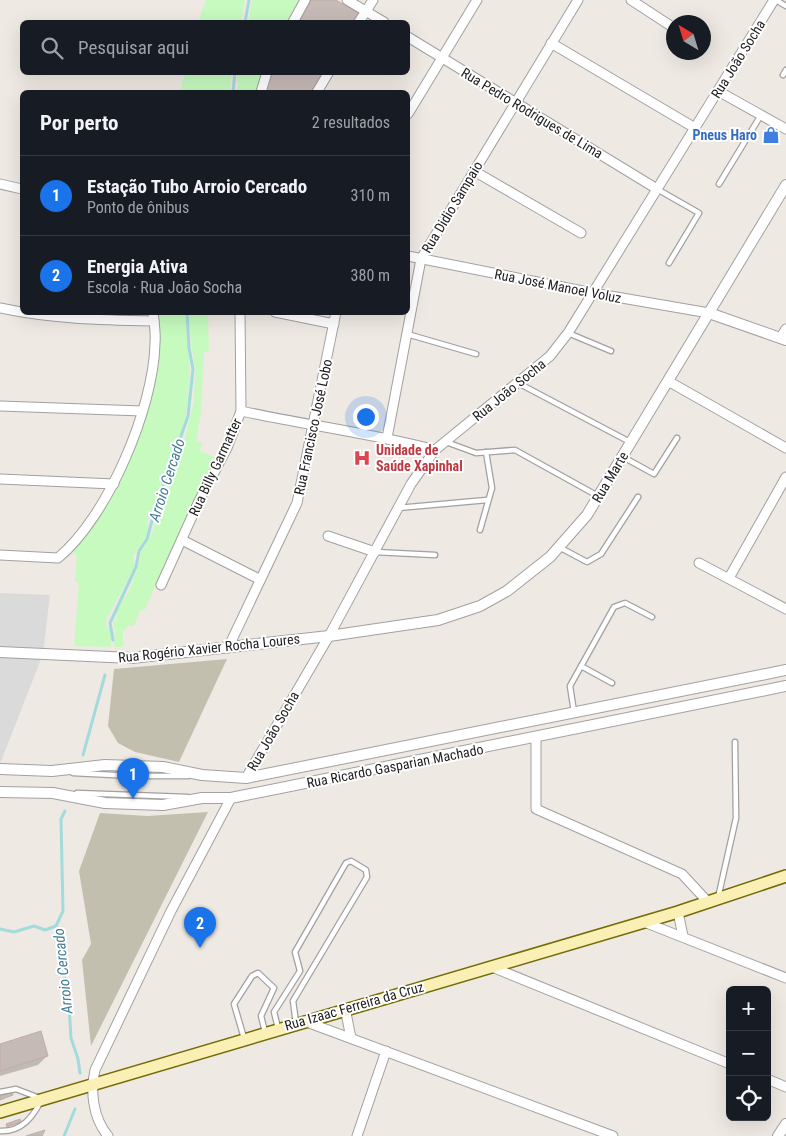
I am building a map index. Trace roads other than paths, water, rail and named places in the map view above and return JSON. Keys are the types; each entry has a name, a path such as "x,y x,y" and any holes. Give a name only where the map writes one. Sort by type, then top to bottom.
{"main road":[{"name":"Rua Izaac Ferreira da Cruz","path":"0,1112 345,1008 678,912 786,876"}],"street":[{"path":"294,20 305,0"},
{"path":"347,0 381,20"},
{"path":"360,20 373,0"},
{"path":"410,111 477,0"},
{"name":"Rua Didio Sampaio","path":"387,438 421,259 578,0"},
{"path":"631,0 666,23"},
{"name":"Rua João Socha","path":"246,778 329,636 411,484 435,450 550,356 568,334 775,0"},
{"name":"Rua Pedro Rodrigues de Lima","path":"410,38 658,189"},
{"path":"551,44 695,128"},
{"path":"262,90 266,75"},
{"path":"318,90 327,75"},
{"path":"718,91 786,129"},
{"path":"474,171 581,233"},
{"path":"0,184 20,189"},
{"name":"Rua Marte","path":"329,636 438,620 480,606 507,590 550,557 587,515 786,185"},
{"name":"Rua José Manoel Voluz","path":"410,256 593,293 709,313"},
{"path":"0,308 20,312"},
{"path":"709,313 784,336"},
{"path":"0,555 58,558 80,536 114,484 142,411 152,373 156,343 153,317 32,315"},
{"name":"Rua Billy Garmatter","path":"161,585 199,501 227,448 241,411 240,315"},
{"path":"290,315 334,324"},
{"name":"Rua Francisco José Lobo","path":"228,648 259,579 297,503 336,315"},
{"path":"668,381 786,448"},
{"path":"0,406 142,411"},
{"path":"241,411 387,438 435,450"},
{"path":"729,578 786,477"},
{"path":"0,479 114,484"},
{"path":"328,536 375,552"},
{"path":"182,540 259,579"},
{"path":"699,563 786,609"},
{"name":"Rua Rogério Xavier Rocha Loures","path":"0,652 132,658 329,636"},
{"name":"Rua Ricardo Gasparian Machado","path":"0,769 52,771 105,765 162,767 202,775 246,778 786,670"},
{"name":"Rua Ricardo Gasparian Machado","path":"0,792 53,793 104,803 163,805 202,798 231,798 786,686"},
{"path":"536,737 536,809 682,874 713,901"},
{"path":"108,1136 97,1116 92,1084 95,1070 130,994 231,798"},
{"path":"678,912 683,936"},
{"path":"644,921 786,978"},
{"path":"492,967 726,1062"},
{"path":"345,1008 351,1038"},
{"path":"299,1022 351,1038 613,1136"},
{"path":"357,1136 386,1051"},
{"path":"771,1081 786,1087"},
{"path":"778,1136 786,1124"}],"lane":[{"path":"775,0 786,6"},
{"path":"719,184 761,115"},
{"path":"658,189 699,213 669,263"},
{"path":"407,334 476,354"},
{"path":"568,334 611,351"},
{"path":"518,383 631,442"},
{"path":"622,456 654,474 677,438"},
{"path":"445,442 476,453 515,450 598,496"},
{"path":"480,530 487,500 492,488 486,452"},
{"path":"559,547 588,562 601,554 638,497"},
{"path":"398,508 487,500"},
{"path":"375,552 435,556"},
{"path":"574,712 570,686 614,607 625,603 652,616"},
{"path":"581,666 612,683"},
{"path":"713,901 736,818 736,742"},
{"path":"278,1028 274,1012 300,971 295,952 346,863 351,861 366,870 367,878 293,1001 299,1022"},
{"path":"244,1038 234,1004 252,976 258,973 274,988 261,1016 265,1032"},
{"path":"0,1092 16,1090 42,1099 28,1122 18,1128 0,1131"}],"waterway":[{"name":"Arroio Cercado","path":"245,20 249,0"},
{"name":"Arroio Cercado","path":"233,90 235,75"},
{"name":"Arroio Cercado","path":"113,640 110,623 136,567 139,551 147,539 188,416 193,369 189,348 187,315"},
{"name":"Arroio Cercado","path":"83,755 105,675"},
{"name":"Arroio Cercado","path":"65,811 61,819 63,911 56,926 69,1005 71,1038 78,1059 80,1073"},
{"path":"0,929 14,932 34,926 45,930 56,926"},
{"name":"Arroio Cercado","path":"64,1136 75,1109"}],"place":[{"name":"Pneus Haro","path":"771,135"},
{"name":"Unidade de Saúde Xapinhal","path":"362,458"},
{"name":"Estação Tubo Arroio Cercado","path":"133,799"},
{"name":"Energia Ativa","path":"200,948"}]}
